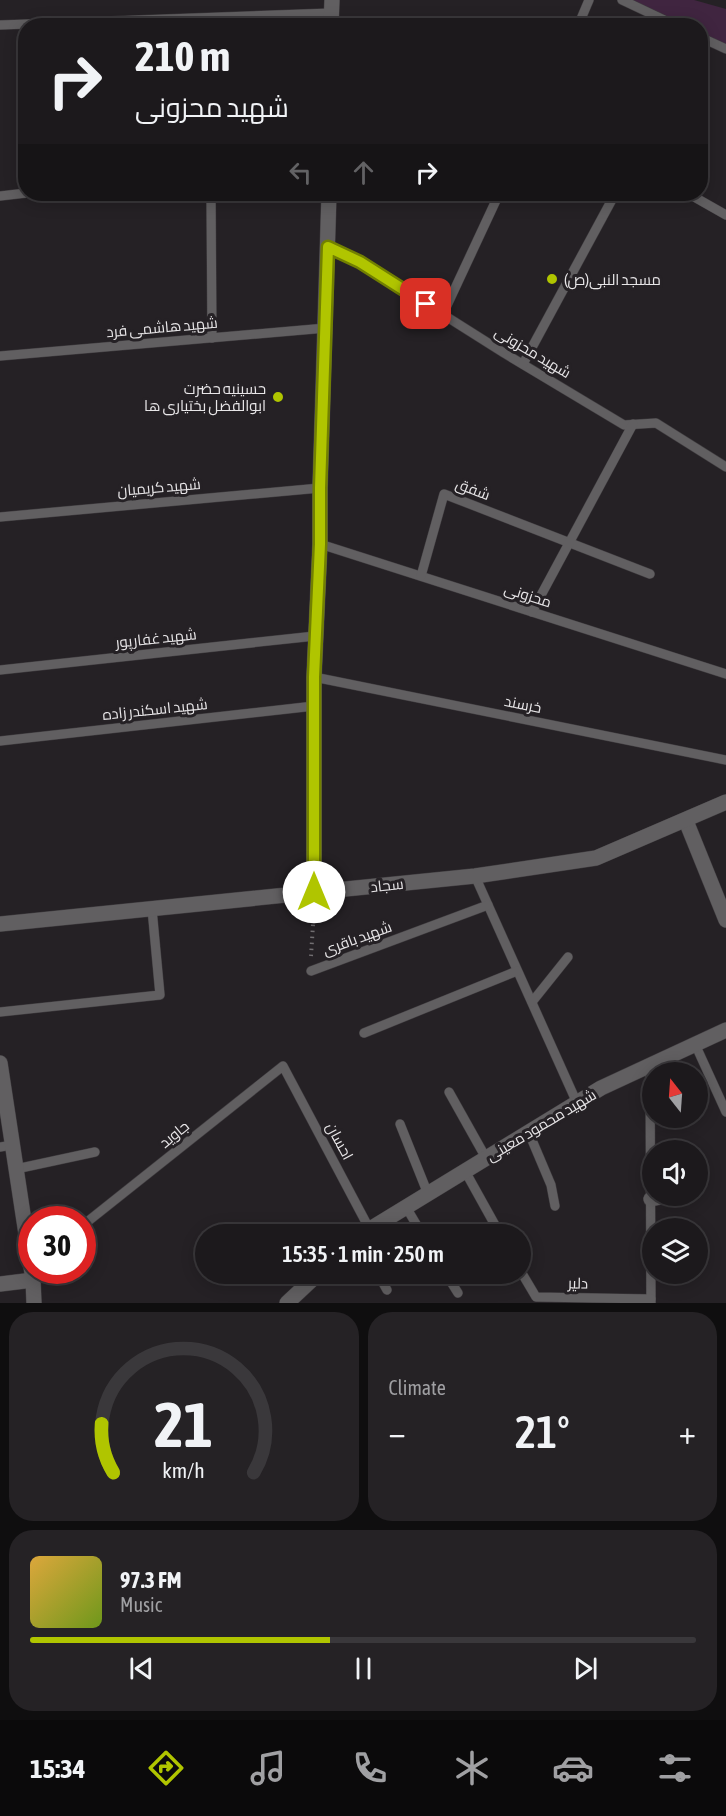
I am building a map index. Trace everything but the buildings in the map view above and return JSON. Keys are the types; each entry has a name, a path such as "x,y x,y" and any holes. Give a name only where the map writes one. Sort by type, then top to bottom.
{"street":[{"path":"314,892 314,677 320,544 329,201"},
{"name":"سجاد","path":"0,924 475,876 596,858 726,802"},
{"path":"686,821 726,920"},
{"name":"شهید محمود معینی","path":"656,1062 726,1030"},
{"name":"شهید محمود معینی","path":"379,1224 601,1088 642,1069"},
{"path":"1,1072 6,1146 16,1169 22,1206"},
{"path":"0,1284 18,1277"},
{"path":"33,1284 34,1303"},
{"path":"287,1303 307,1284"}],"lane":[{"path":"582,18 590,0"},
{"path":"622,0 659,18"},
{"path":"255,18 332,13"},
{"path":"0,24 18,24"},
{"path":"708,41 726,49"},
{"path":"0,196 18,194"},
{"path":"212,201 212,338"},
{"path":"443,314 496,201"},
{"path":"523,364 611,201"},
{"path":"701,201 726,215"},
{"name":"شهید محزونی","path":"328,247 360,262 624,425 656,423 726,467"},
{"name":"شهید هاشمی فرد","path":"0,356 326,328"},
{"path":"532,612 633,424"},
{"name":"شهید کریمیان","path":"0,517 320,488"},
{"name":"شفق","path":"421,576 444,494 570,543"},
{"path":"570,543 650,574"},
{"name":"محزونی","path":"320,544 726,674"},
{"name":"شهید غفارپور","path":"0,670 315,636"},
{"name":"خرسند","path":"314,677 725,758"},
{"name":"شهید اسکندر زاده","path":"0,741 314,706"},
{"path":"475,876 577,1103"},
{"name":"شهید باقری","path":"310,971 488,905"},
{"path":"0,1012 160,995 152,909"},
{"path":"532,1002 568,957"},
{"path":"364,1033 517,971"},
{"path":"695,1044 726,1112"},
{"name":"جاوید","path":"96,1215 283,1066"},
{"name":"احسان","path":"283,1066 362,1224"},
{"path":"449,1092 486,1158"},
{"path":"400,1124 428,1194"},
{"path":"529,1133 551,1185 555,1206"},
{"path":"16,1169 95,1152"},
{"path":"465,1171 494,1224"},
{"path":"651,1301 657,1206"},
{"path":"406,1207 416,1224"},
{"path":"384,1284 387,1290"},
{"path":"452,1284 458,1293"},
{"name":"دلیر","path":"528,1284 536,1297 651,1301"}],"path":[{"name":"شهید باقری","path":"310,971 314,892"}],"shaded area":[{"path":"632,0 694,0 726,9 726,45 708,36 708,18 671,18"}],"place":[{"name":"مسجد النبی(ص)","path":"552,279"},
{"name":"حسینیه حضرت ابوالفضل بختیاری ها","path":"278,397"}],"route":[{"path":"314,892 314,677 328,247 360,262 426,304"}]}
